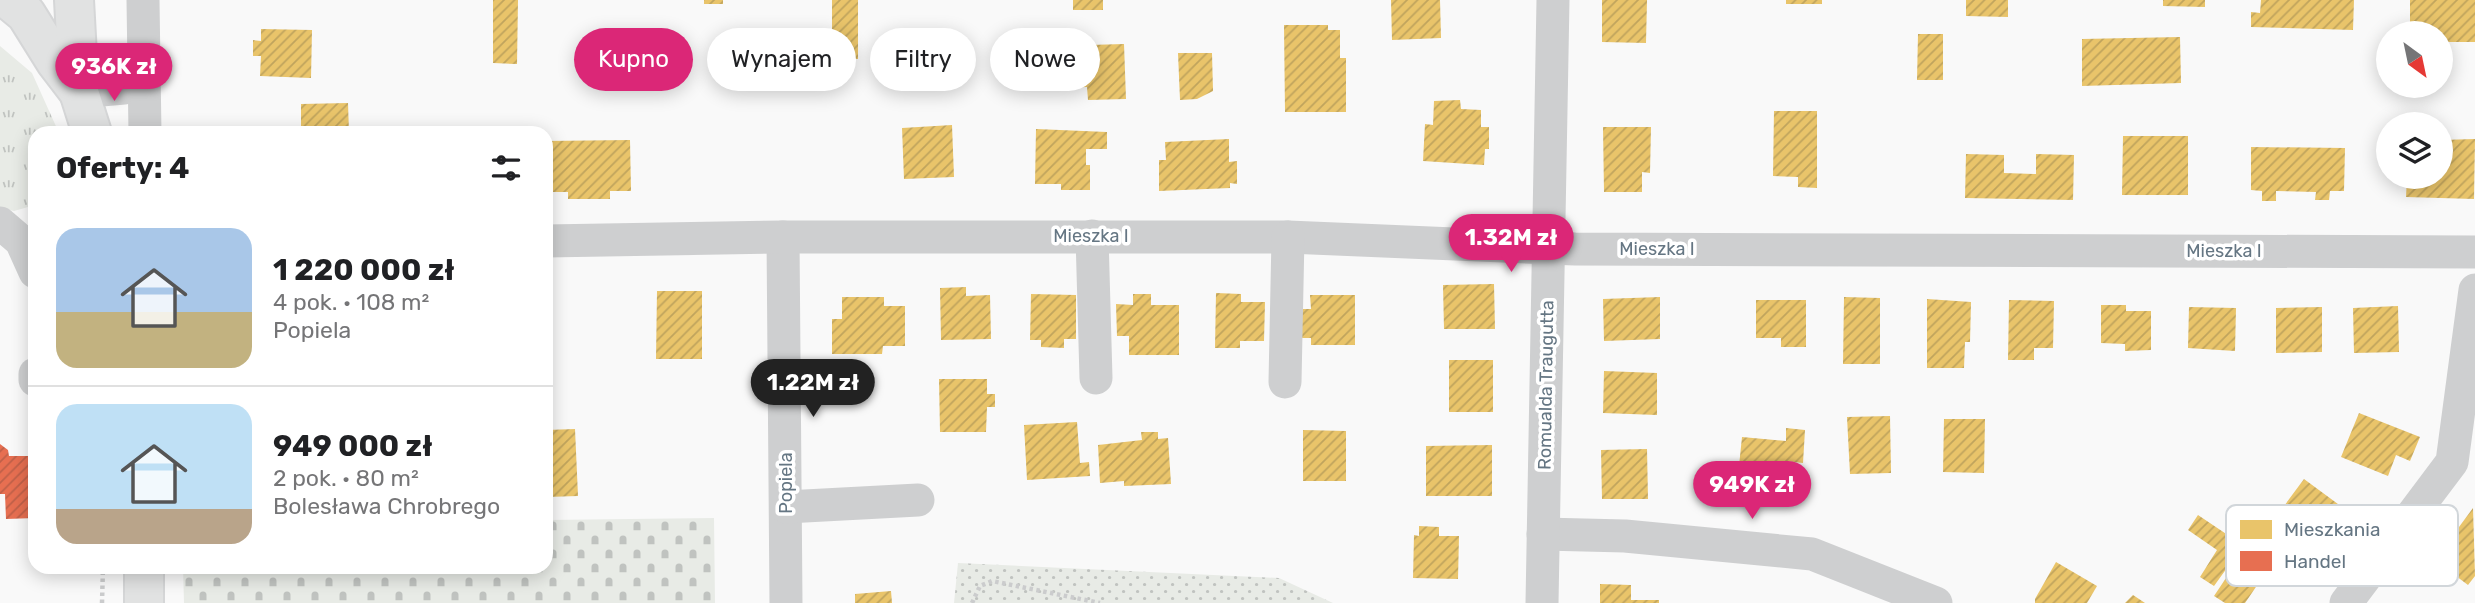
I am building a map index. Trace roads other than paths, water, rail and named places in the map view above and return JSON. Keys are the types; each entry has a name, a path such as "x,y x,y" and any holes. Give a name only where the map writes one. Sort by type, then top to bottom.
{"main road":[{"path":"9,0 26,14 56,62 79,92"},
{"path":"74,0 79,92 90,126"},
{"path":"144,574 144,603"}],"street":[{"path":"143,0 145,126"},
{"name":"Romualda Traugutta","path":"1542,603 1553,0"},
{"path":"79,92 124,88 145,82"},
{"path":"0,223 21,241 28,256"},
{"path":"1092,236 1096,379"},
{"name":"Mieszka I","path":"553,241 783,237 1288,237 1548,248 2475,252"},
{"name":"Popiela","path":"783,237 786,603"},
{"path":"1285,382 1288,237"},
{"path":"2420,505 2452,462 2475,290"},
{"path":"786,507 918,499"},
{"path":"1543,534 1625,536 1812,554 1936,603"},
{"path":"2346,603 2359,586"}]}
